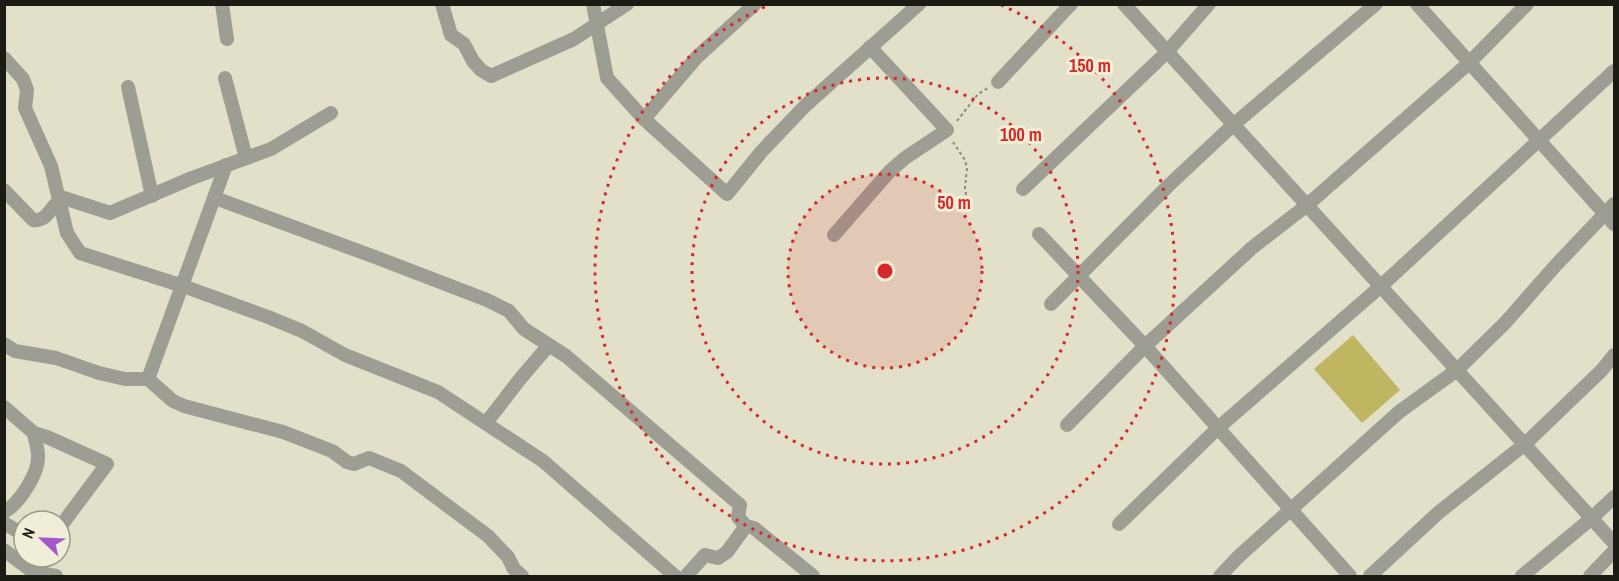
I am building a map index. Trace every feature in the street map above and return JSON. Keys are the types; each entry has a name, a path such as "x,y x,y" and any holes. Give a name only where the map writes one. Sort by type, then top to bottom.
{"street":[{"path":"222,4 227,39"},
{"path":"442,4 451,36 464,44 473,61 491,76 574,39 627,4"},
{"path":"593,4 607,78 644,119 728,194 762,151 806,105 919,4"},
{"path":"644,119 697,57 755,4"},
{"path":"998,82 1071,4"},
{"path":"1124,4 1614,543"},
{"path":"1023,189 1166,52 1209,4"},
{"path":"1051,304 1168,186 1233,125 1376,4"},
{"path":"1417,4 1540,140 1610,209 1614,225"},
{"path":"1067,425 1145,346 1253,247 1306,206 1469,63 1527,4"},
{"path":"834,235 889,172 905,158 947,130 870,47"},
{"path":"4,58 23,79 27,90 25,108 51,166 67,232 81,253 183,286 268,317 302,331 345,355 438,392 543,461 675,576"},
{"path":"1119,524 1218,428 1381,286 1614,71"},
{"path":"225,78 246,158"},
{"path":"128,87 152,196"},
{"path":"4,190 33,220 40,221 47,217 58,200 64,198 110,213 271,148 331,113"},
{"path":"148,379 226,165"},
{"path":"215,198 487,300 509,311 524,329 566,356 740,505 738,517 746,526 754,528 813,576"},
{"path":"1220,576 1289,510 1399,412 1457,370 1505,323 1610,209"},
{"path":"1039,234 1145,346 1350,576"},
{"path":"4,344 15,351 65,360 124,379 148,379 173,401 184,406 283,432 332,451 347,462 354,464 369,458 401,471 488,537 508,557 514,569 522,576"},
{"path":"486,423 549,345"},
{"path":"1370,576 1438,513 1525,444 1602,370 1614,355"},
{"path":"4,407 34,433 107,464 72,511"},
{"path":"4,512 11,509 21,496 36,470 38,456 34,433"},
{"path":"1522,576 1614,497"},
{"path":"686,576 705,555 718,558 727,552 746,526"},
{"path":"4,550 28,574 56,576"},
{"path":"1590,576 1614,551"}],"path":[{"path":"968,207 965,160 947,130 966,112 978,94 998,82"}],"shaded area":[{"path":"1353,335 1400,390 1362,423 1314,369"}]}
